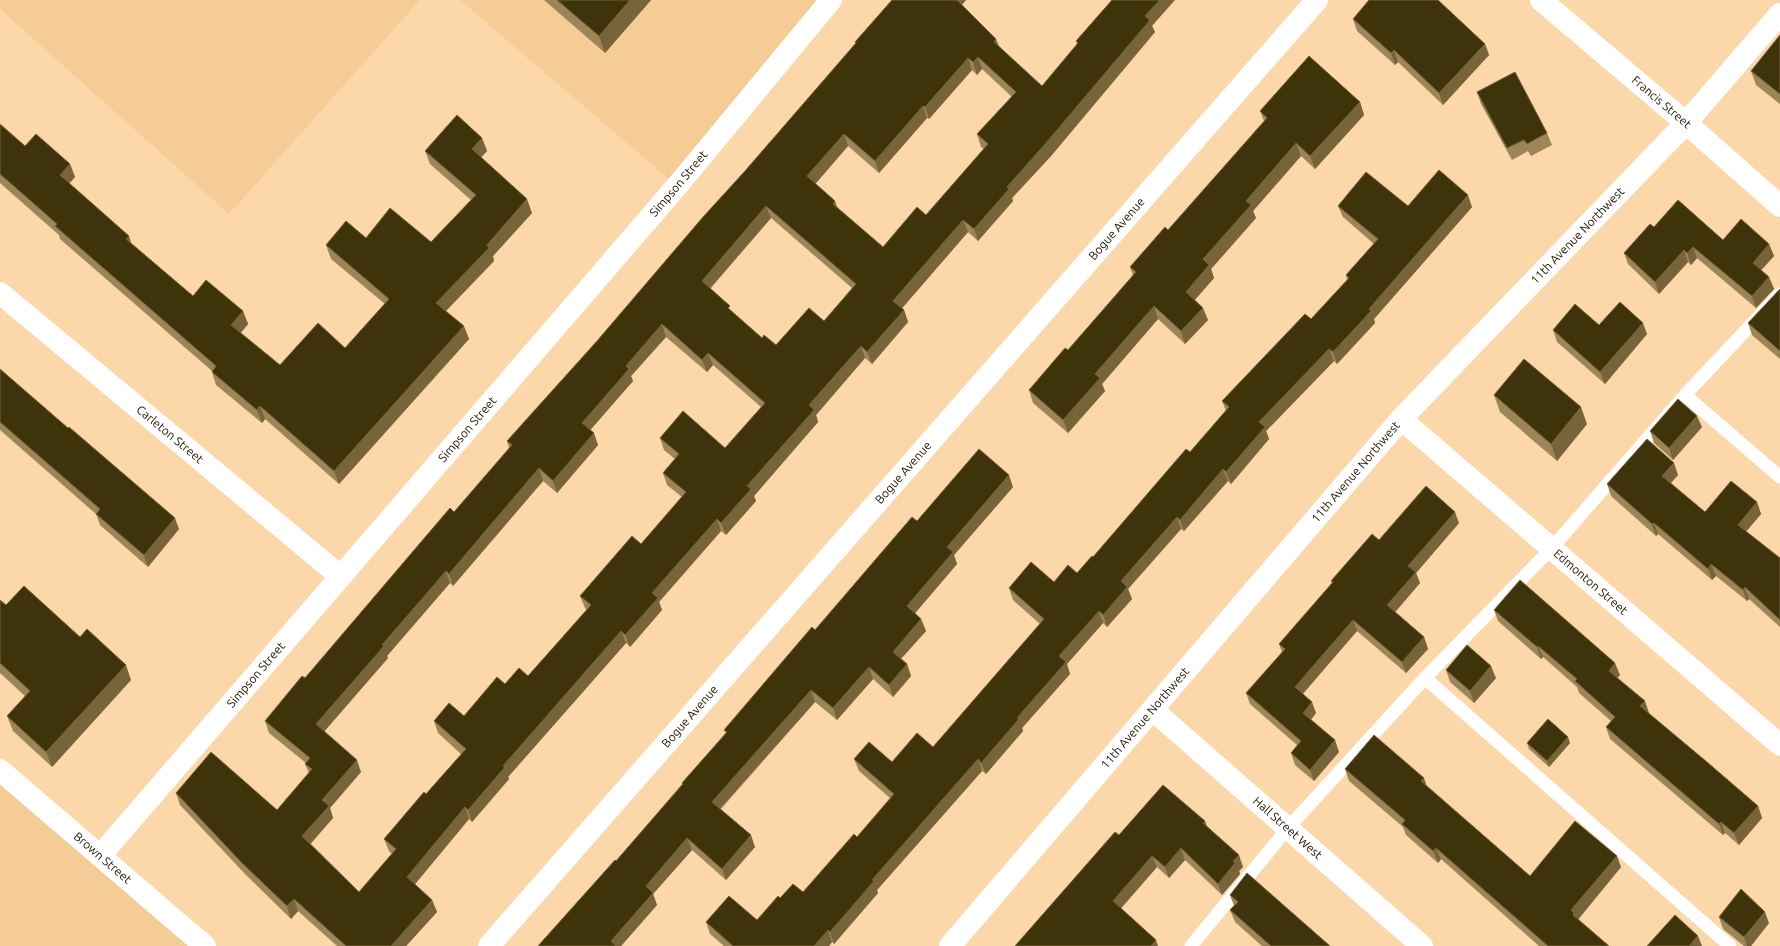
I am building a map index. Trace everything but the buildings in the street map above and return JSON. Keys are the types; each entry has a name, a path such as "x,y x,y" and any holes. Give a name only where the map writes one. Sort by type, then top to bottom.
{"street":[{"name":"Simpson Street","path":"100,856 672,192 831,0"},
{"name":"Bogue Avenue","path":"489,946 1317,0"},
{"name":"Francis Street","path":"1541,0 1686,123 1780,206"},
{"name":"11th Avenue Northwest","path":"950,946 1401,419 1686,123 1780,14"},
{"name":"Carleton Street","path":"0,293 340,576"},
{"name":"Edmonton Street","path":"1401,419 1780,745"},
{"name":"Hall Street West","path":"1153,710 1422,946"},
{"name":"Brown Street","path":"0,770 205,946"}],"lane":[{"path":"1191,946 1288,828 1425,678 1551,549 1685,395 1780,294"},
{"path":"1685,395 1780,476"},
{"path":"1425,678 1730,946"}],"shaded area":[{"path":"0,0 420,0 229,214 0,9"},
{"path":"460,0 831,0 677,186"},
{"path":"0,770 205,946 0,946"}]}
